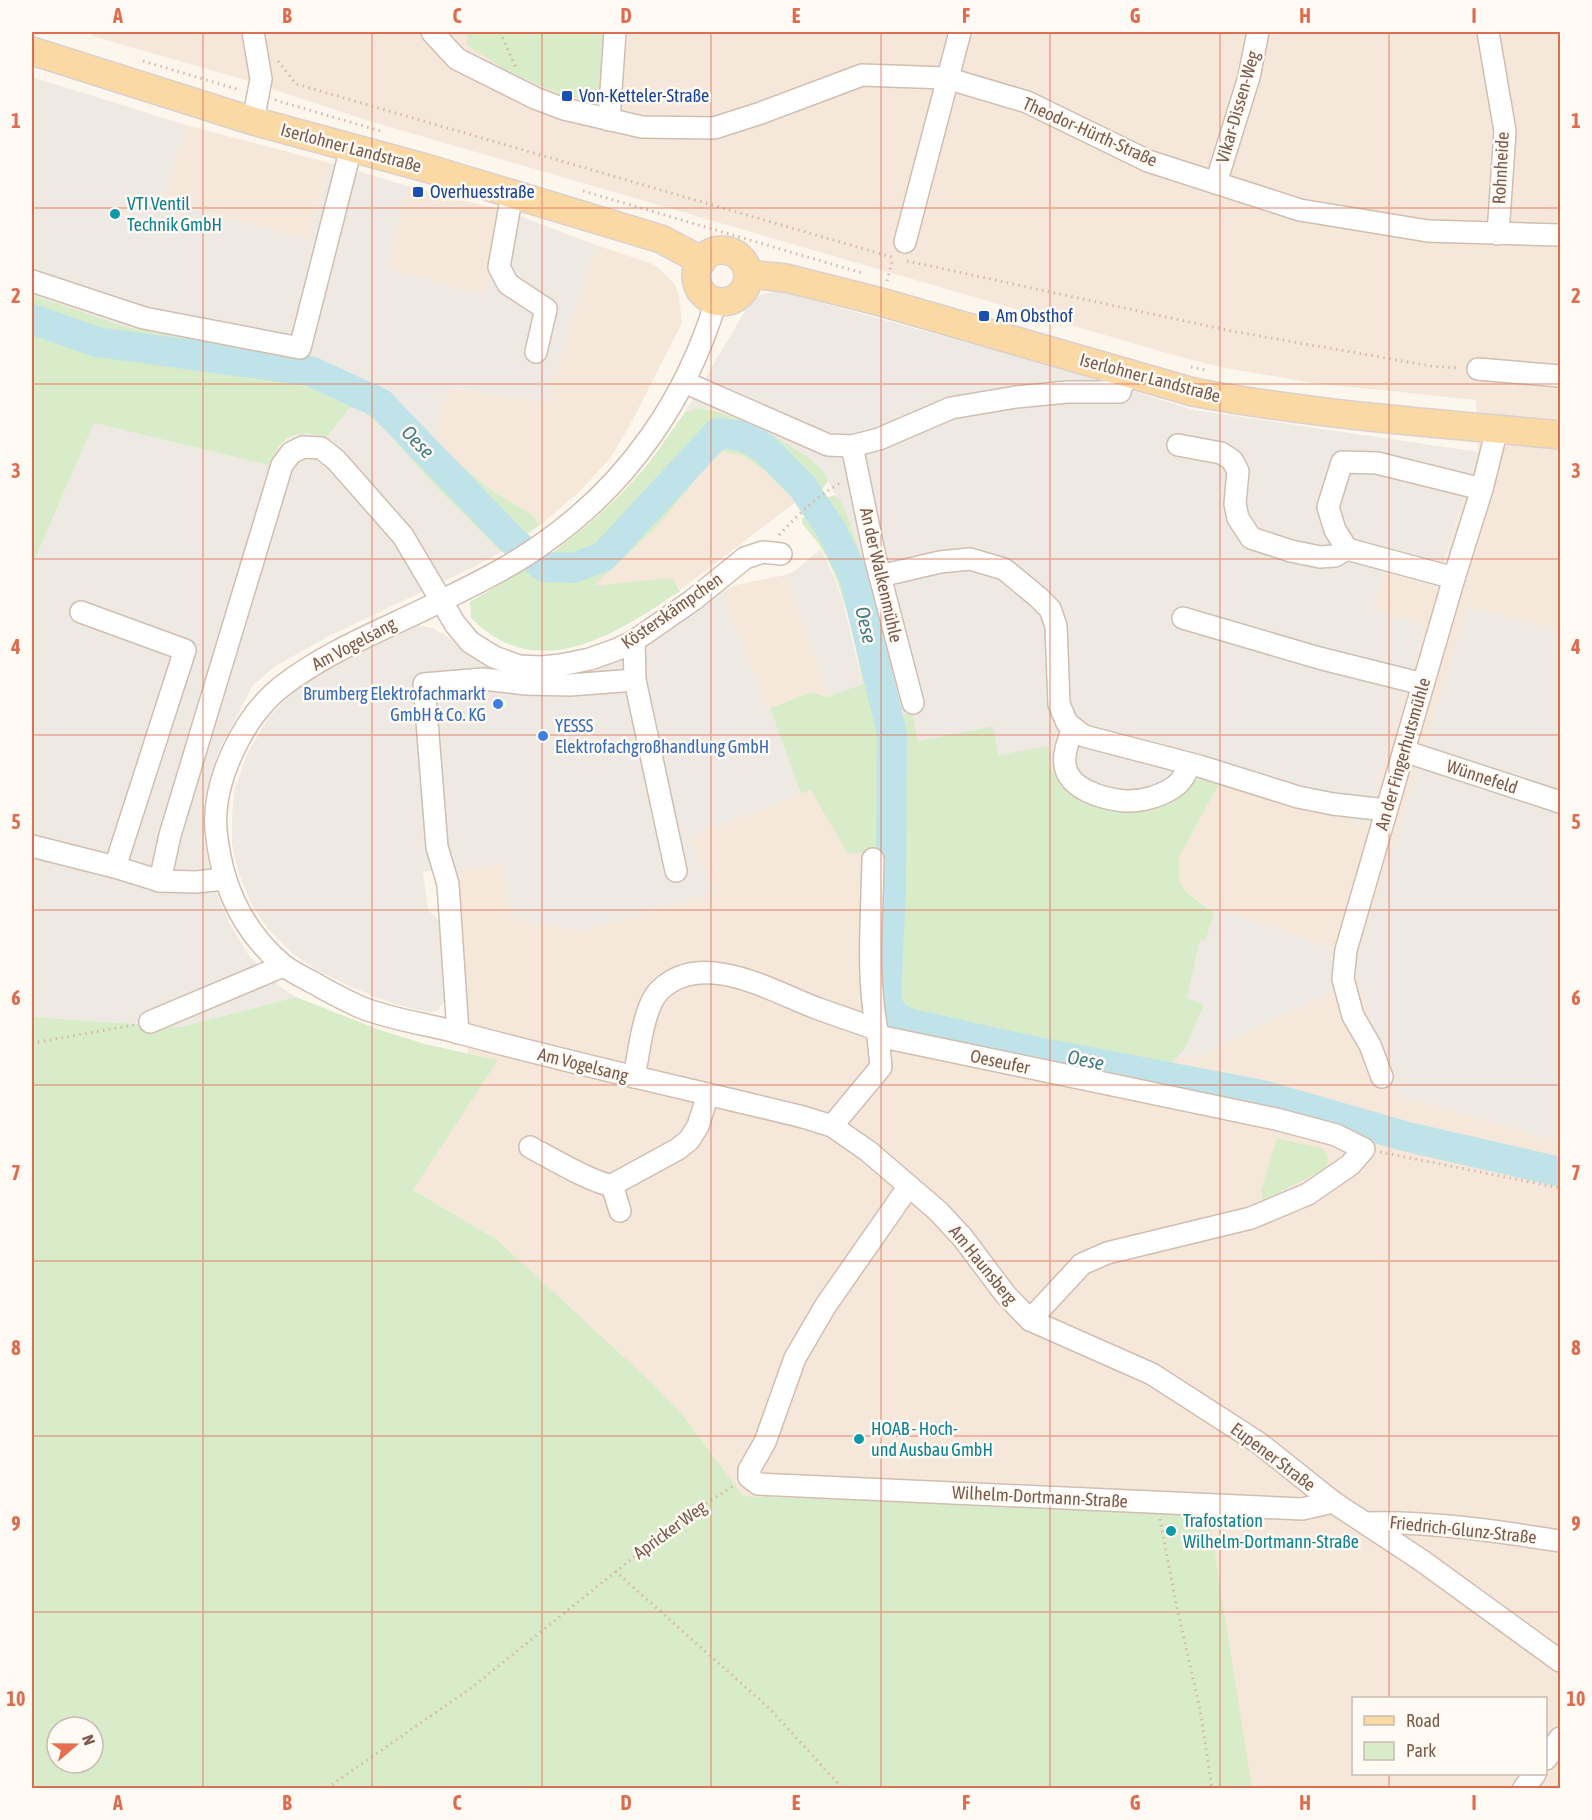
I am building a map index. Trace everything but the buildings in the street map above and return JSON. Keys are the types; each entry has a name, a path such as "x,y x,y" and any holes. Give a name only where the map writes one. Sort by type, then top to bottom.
{"main road":[{"name":"Iserlohner Landstraße","path":"32,51 255,108 351,148 661,239 702,261"},
{"path":"721,250 730,251 743,261 748,274 747,284 737,297 729,301 716,301 706,296 697,282 697,273 702,261 712,253 721,250"},
{"name":"Iserlohner Landstraße","path":"748,274 786,278 881,302 1193,392 1239,401 1358,416 1560,435"}],"street":[{"name":"Theodor-Hürth-Straße","path":"432,32 458,59 549,104 642,127 714,128 862,75 946,78 1028,102 1148,160 1300,210 1428,231 1560,235"},
{"path":"609,120 615,32"},
{"path":"899,250 960,32"},
{"name":"Vikar-Dissen-Weg","path":"1216,183 1249,77 1258,32"},
{"name":"Rohnheide","path":"1488,32 1504,131 1498,234"},
{"path":"254,35 261,79 255,108"},
{"path":"32,281 144,318 300,348 351,148"},
{"path":"512,194 499,267 508,284 546,309 536,352"},
{"name":"Am Vogelsang","path":"716,301 706,334 679,394 647,443 605,494 544,543 512,563 441,601 352,642 312,665 277,690 252,719 233,751 222,784 215,818 218,858 224,879 246,926 284,966 363,1008 832,1126"},
{"path":"1478,369 1560,376"},
{"path":"684,382 828,445 852,446 879,439 951,408 1016,397 1067,392 1120,392 1125,373"},
{"name":"An der Fingerhutsmühle","path":"1382,1077 1370,1045 1353,1016 1343,979 1346,950 1482,489 1497,429"},
{"path":"1178,445 1221,453 1232,460 1238,471 1235,504 1238,518 1251,538 1291,551 1320,557 1335,556 1347,549"},
{"name":"An der Walkenmühle","path":"852,446 880,576 912,703"},
{"name":"Kösterskämpchen","path":"160,881 170,835 221,664 282,465 291,453 303,447 321,448 336,460 403,536 455,624 470,642 494,657 519,666 541,667 590,659 618,649 634,641 693,600 745,558 772,553"},
{"path":"1454,578 1347,549 1335,530 1328,507 1342,462 1377,463 1482,489"},
{"path":"880,576 940,562 970,560 1004,569 1050,609 1056,626 1059,704 1067,723 1084,736 1190,764 1298,797 1333,804 1386,810"},
{"path":"81,612 184,650 115,867"},
{"path":"1183,618 1319,658 1423,684"},
{"path":"634,641 635,680 676,871"},
{"path":"458,1033 448,884 436,846 424,684 483,679 527,684 570,685 635,680"},
{"path":"1073,728 1064,754 1068,776 1077,786 1092,792 1123,801 1141,800 1176,786 1190,764"},
{"name":"Wünnefeld","path":"1404,751 1560,802"},
{"path":"32,846 160,881 196,882 224,879"},
{"path":"832,1126 881,1067 871,992 873,859"},
{"path":"150,1022 284,966"},
{"name":"Oeseufer","path":"634,1077 648,1011 659,991 674,980 686,975 727,974 753,981 877,1033 1276,1119 1336,1135 1364,1149"},
{"path":"530,1148 595,1180 612,1185 678,1149 689,1140 698,1126 708,1094"},
{"name":"Am Haunsberg","path":"832,1126 868,1151 909,1186 963,1238 1005,1294 1030,1320 1082,1264 1107,1253 1261,1214 1308,1194 1350,1165 1364,1149"},
{"path":"612,1185 620,1211"},
{"path":"749,1477 749,1470 765,1442 795,1358 826,1305 909,1186"},
{"name":"Eupener Straße","path":"1030,1320 1152,1374 1259,1443 1333,1502 1421,1560 1560,1661"},
{"name":"Wilhelm-Dortmann-Straße","path":"749,1477 758,1484 1158,1503 1302,1509 1333,1502"},
{"name":"Friedrich-Glunz-Straße","path":"1366,1522 1471,1528 1560,1541"},
{"path":"1547,1756 1560,1738"},
{"path":"1524,1788 1534,1775"}],"path":[{"path":"500,32 513,58 517,89"},
{"path":"254,35 266,45 296,84 899,250 1230,331 1431,366 1478,369"},
{"path":"143,62 255,108 394,135"},
{"path":"578,189 864,274"},
{"path":"881,302 899,250"},
{"path":"1185,366 1208,371"},
{"path":"772,553 806,507 826,492"},
{"path":"32,1043 150,1022"},
{"path":"1364,1149 1560,1188"},
{"name":"Apricker Weg","path":"327,1788 471,1688 680,1520 749,1477"},
{"path":"1158,1503 1177,1608 1200,1709 1212,1788"},
{"path":"615,1571 770,1709 842,1788"}],"shaded area":[{"path":"93,32 1560,32 1560,1788 1252,1788 1158,1511 743,1496 686,1419 496,1239 413,1190 497,1060 468,1053 456,869 505,864 716,892 687,838 811,790 858,851 881,849 876,971 882,1012 893,1025 909,1033 1169,1085 1169,1066 1175,1057 1201,1056 1338,950 1203,904 1185,891 1179,881 1179,857 1219,784 1367,826 1388,745 1425,625 1373,610 1384,573 1437,588 1478,452 1476,400 1313,383 1220,367 1170,354 366,120 242,79 92,36"},
{"path":"32,77 186,125 166,195 171,198 169,203 308,240 330,163 407,186 387,268 484,296 506,211 596,245 552,382 548,402 448,388 432,441 375,387 343,371 311,361 127,327 32,295"},
{"path":"186,125 330,163 308,240 169,203 171,198 166,195"},
{"path":"407,186 506,211 485,296 386,268"},
{"path":"596,245 655,265 674,283 679,295 682,323 631,423 609,460 578,493 540,525 533,515 495,493 432,441 447,388 548,402 552,382"},
{"path":"779,291 1069,371 1194,410 1478,452 1436,588 1384,573 1373,610 1425,625 1388,745 1367,826 1199,779 1175,798 1081,798 1060,786 1051,767 999,755 993,726 918,741 900,715 883,625 849,520 822,470 796,449 768,433 710,409 697,408 685,412 751,301 759,295"},
{"path":"349,407 359,408 382,427 438,489 501,552 331,635 274,667 253,685 218,752 204,800 204,842 214,888 229,922 249,956 282,988 296,997 181,1027 32,1017 32,566 94,423 269,465 275,452 287,440 299,433 327,437"},
{"path":"721,451 744,456 767,473 796,502 680,590 679,586 592,586 656,528"},
{"path":"821,549 843,602 863,685 827,697 785,575 793,572"},
{"path":"785,575 827,697 811,692 767,709 721,592 736,585"},
{"path":"721,592 767,709 770,708 801,794 688,838 716,892 581,931 510,919 505,864 423,872 428,910 444,925 448,992 438,1010 429,1013 395,1004 353,988 315,969 291,952 269,930 252,905 239,874 232,844 232,815 235,788 248,752 268,718 295,690 324,669 356,652 418,625 432,628 471,654 496,666 638,649 681,623"},
{"path":"1467,606 1560,632 1560,1143 1396,1094 1355,969"},
{"path":"1203,904 1339,950 1337,989 1201,1056 1175,1057 1186,1047 1204,1004 1187,998 1200,939 1214,913"}],"green space":[{"path":"467,32 607,32 602,89 583,100 545,88 507,71 467,45"},
{"path":"32,295 127,327 311,361 343,371 375,387 432,441 495,493 533,515 540,525 501,552 438,489 382,427 359,408 349,408 327,437 301,434 288,438 276,451 269,465 94,423 32,566"},
{"path":"697,408 727,415 781,440 811,460 822,470 828,481 820,492 800,506 767,473 744,456 721,451 656,528 593,586 669,578 674,580 680,591 630,623 603,636 577,646 550,651 523,649 497,638 471,618 470,602 551,554 590,523 649,463 685,412"},
{"path":"834,495 840,500 849,520 883,625 900,715 912,713 918,741 993,726 999,755 1049,746 1051,767 1060,786 1081,798 1125,809 1199,779 1219,784 1179,857 1179,880 1185,891 1214,913 1205,941 1200,940 1187,998 1204,1004 1186,1047 1169,1066 907,1012 899,1007 892,958 900,864 902,782 897,722 881,640 861,568 848,541 823,500"},
{"path":"809,514 831,545 850,595 876,702 882,753 881,849 848,854 811,790 801,794 770,708 811,692 827,697 863,684 848,615 837,581 822,549 802,523 802,519"},
{"path":"296,997 380,1030 425,1044 498,1060 413,1190 496,1239 655,1386 686,1419 743,1496 1158,1511 1209,1516 1252,1788 32,1788 32,1017 181,1027"},
{"path":"1277,1138 1324,1149 1328,1157 1326,1168 1263,1201 1261,1191"}],"waterway":[{"name":"Oese","path":"32,319 97,342 310,371 380,403 514,542 544,567 573,568 603,557 718,433 743,436 764,448 802,486 832,531 854,576 892,734 891,891 886,994 890,1012 907,1023 1037,1052 1262,1095 1404,1136 1560,1172"}],"place":[{"name":"Von-Ketteler-Straße","path":"567,96"},
{"name":"Overhuesstraße","path":"418,192"},
{"name":"VTI Ventil Technik GmbH","path":"115,214"},
{"name":"Am Obsthof","path":"984,316"},
{"name":"Brumberg Elektrofachmarkt GmbH & Co. KG","path":"498,704"},
{"name":"YESSS Elektrofachgroßhandlung GmbH","path":"543,736"},
{"name":"HOAB - Hoch- und Ausbau GmbH","path":"859,1439"},
{"name":"Trafostation Wilhelm-Dortmann-Straße","path":"1171,1531"}]}
